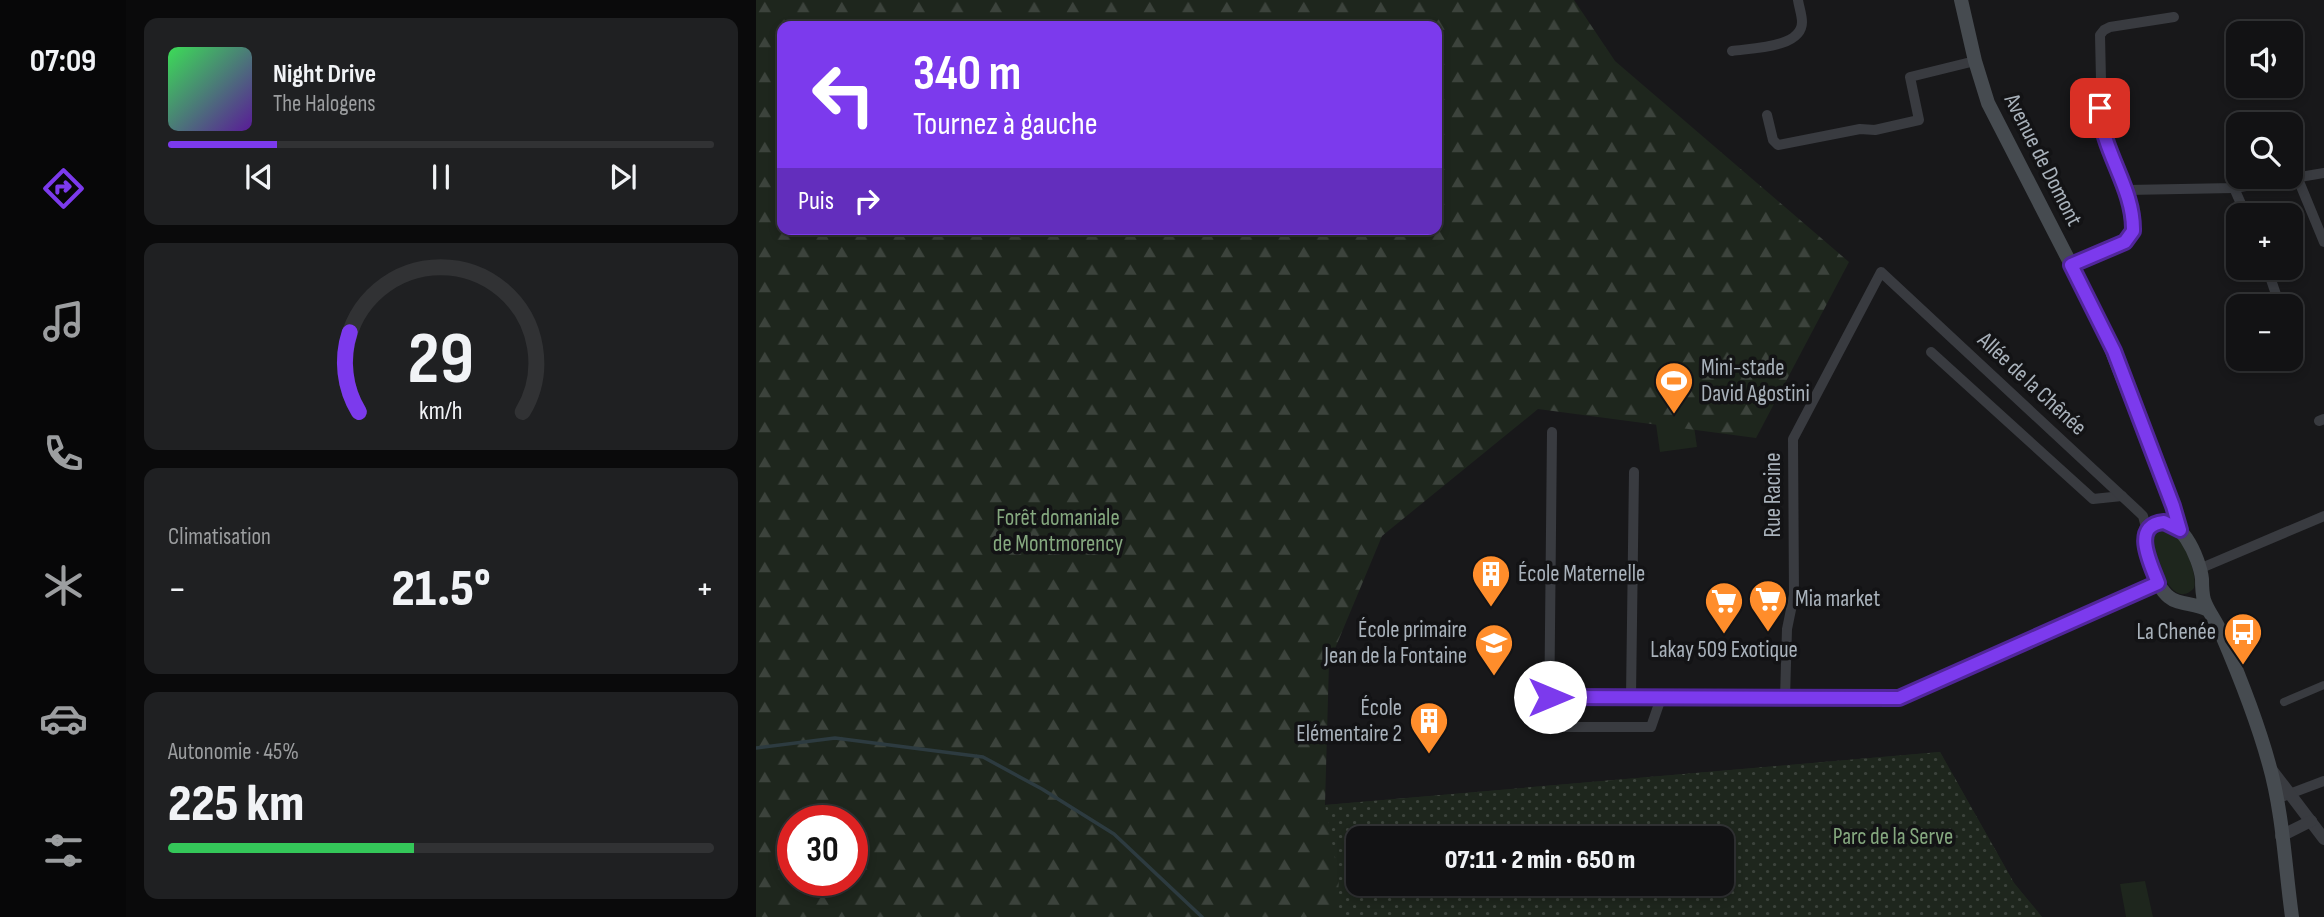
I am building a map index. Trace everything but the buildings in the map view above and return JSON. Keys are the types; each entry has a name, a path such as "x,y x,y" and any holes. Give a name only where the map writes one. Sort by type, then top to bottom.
{"main road":[{"name":"Avenue de Domont","path":"1961,0 1975,61 1997,125 2114,351 2180,530 2187,539 2199,569 2208,610 2222,635 2270,768 2287,799"},
{"path":"2166,490 2165,510 2151,523 2145,551 2158,583 2169,597 2208,610"},
{"path":"2151,523 2170,523 2180,530"},
{"path":"2186,602 2197,596 2201,587"},
{"path":"2287,799 2281,836 2292,917"}],"street":[{"path":"1732,51 1790,42 1798,35 1802,24 1798,0"},
{"path":"2071,265 2120,244 2130,236 2133,223 2127,190 2105,141 2102,126 2100,35 2110,27 2174,17"},
{"path":"1768,115 1773,140 1778,145 1860,129 1875,130 1919,120 1910,77 1975,61"},
{"path":"2303,178 2324,173"},
{"path":"2127,190 2226,188"},
{"path":"2302,189 2324,242"},
{"name":"Allée de la Chênée","path":"1881,272 2151,523"},
{"name":"Rue Racine","path":"1785,698 1787,629 1794,595 1793,439 1881,272"},
{"path":"1931,352 2093,499 2122,496"},
{"path":"1552,432 1549,727 1651,727 1661,698"},
{"path":"1631,697 1634,472"},
{"path":"2199,569 2324,516"},
{"path":"1550,697 1899,698 2158,583"},
{"path":"2284,702 2324,685"},
{"path":"2324,781 2287,799 2311,821 2324,839"},
{"path":"2281,836 2311,821"}],"green space":[{"name":"Forêt domaniale de Montmorency","path":"756,0 1574,0 1615,61 1849,262 1756,438 1538,409 1382,536 1329,663 1325,805 1940,752 2014,883 2042,917 756,917"},
{"name":"Mini-stade David Agostini","path":"1687,377 1697,447 1660,452 1650,383"},
{"path":"2163,529 2176,536 2191,563 2194,588 2186,594 2178,593 2170,587 2158,566 2153,536"},
{"name":"Parc de la Serve","path":"1940,752 2014,883 2042,917 1336,917 1339,880 1325,805"},
{"path":"2145,881 2153,917 2126,917 2120,884"}],"waterway":[{"path":"756,748 835,738 983,757 1042,789 1114,834 1202,917"}],"place":[{"name":"Mini-stade David Agostini","path":"1674,415"},
{"name":"École Maternelle","path":"1491,608"},
{"name":"Mia market","path":"1768,633"},
{"name":"Lakay 509 Exotique","path":"1724,635"},
{"name":"La Chenée","path":"2243,666"},
{"name":"École primaire Jean de la Fontaine","path":"1494,677"},
{"name":"École Elémentaire 2","path":"1429,755"}],"route":[{"path":"1550,697 1899,698 2158,583 2145,551 2144,538 2151,526 2159,522 2170,523 2180,530 2114,351 2071,265 2125,242 2133,231 2127,190 2105,141 2100,108"}]}
